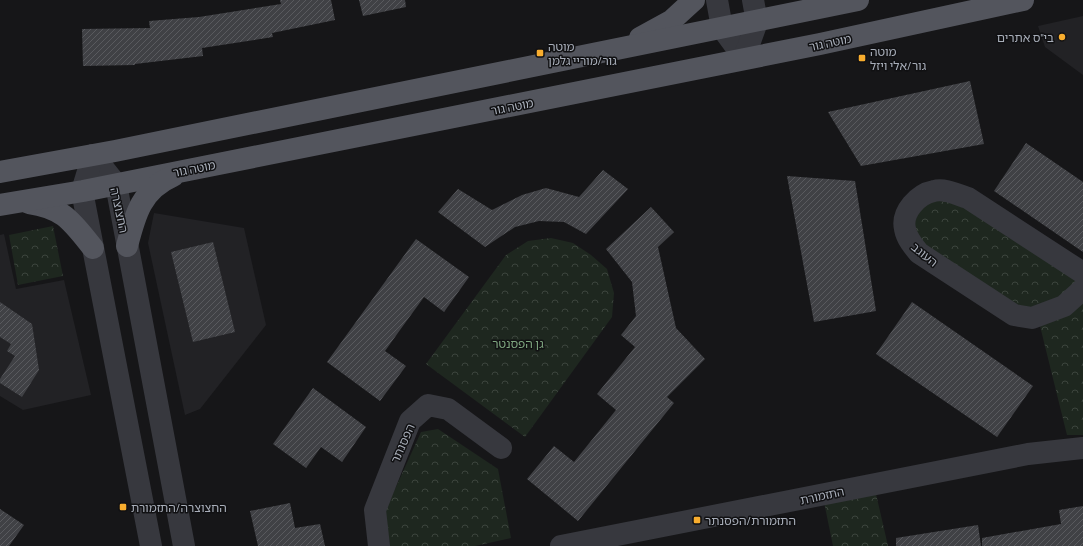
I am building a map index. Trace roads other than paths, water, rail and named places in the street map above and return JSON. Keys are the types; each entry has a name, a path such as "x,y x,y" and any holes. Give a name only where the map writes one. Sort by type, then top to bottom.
{"main road":[{"path":"618,49 671,21 694,0"},
{"path":"0,172 93,155 757,22 858,0"},
{"name":"מוטה גור","path":"9,204 82,191 820,44 1023,0"},
{"path":"127,246 135,215 144,198 160,182 187,170"},
{"path":"9,204 46,206 60,212 74,224 93,248"}],"street":[{"path":"717,0 722,28 744,58"},
{"path":"744,58 757,22 753,0"},
{"path":"93,155 82,191 151,546"},
{"name":"החצוצרה","path":"93,155 116,184 184,546"},
{"name":"העוגב","path":"1083,273 968,198 950,192 935,190 921,196 913,203 906,218 904,228 909,242 920,253 1014,315 1032,318 1064,306 1083,289"},
{"name":"הפסנתר","path":"379,546 374,510 410,421 428,405 448,409 501,448"},
{"name":"התזמורת","path":"561,546 1028,454 1083,448"}],"place":[{"name":"בי\"ס אתרים","path":"1062,37"},
{"name":"מוטה גור/מוריי גלמן","path":"540,53"},
{"name":"מוטה גור/אלי ויזל","path":"862,58"},
{"name":"החצוצרה/התזמורת","path":"123,507"},
{"name":"התזמורת/הפסנתר","path":"697,520"}],"park label":[{"name":"גן הפסנטר","path":"518,343"}]}
